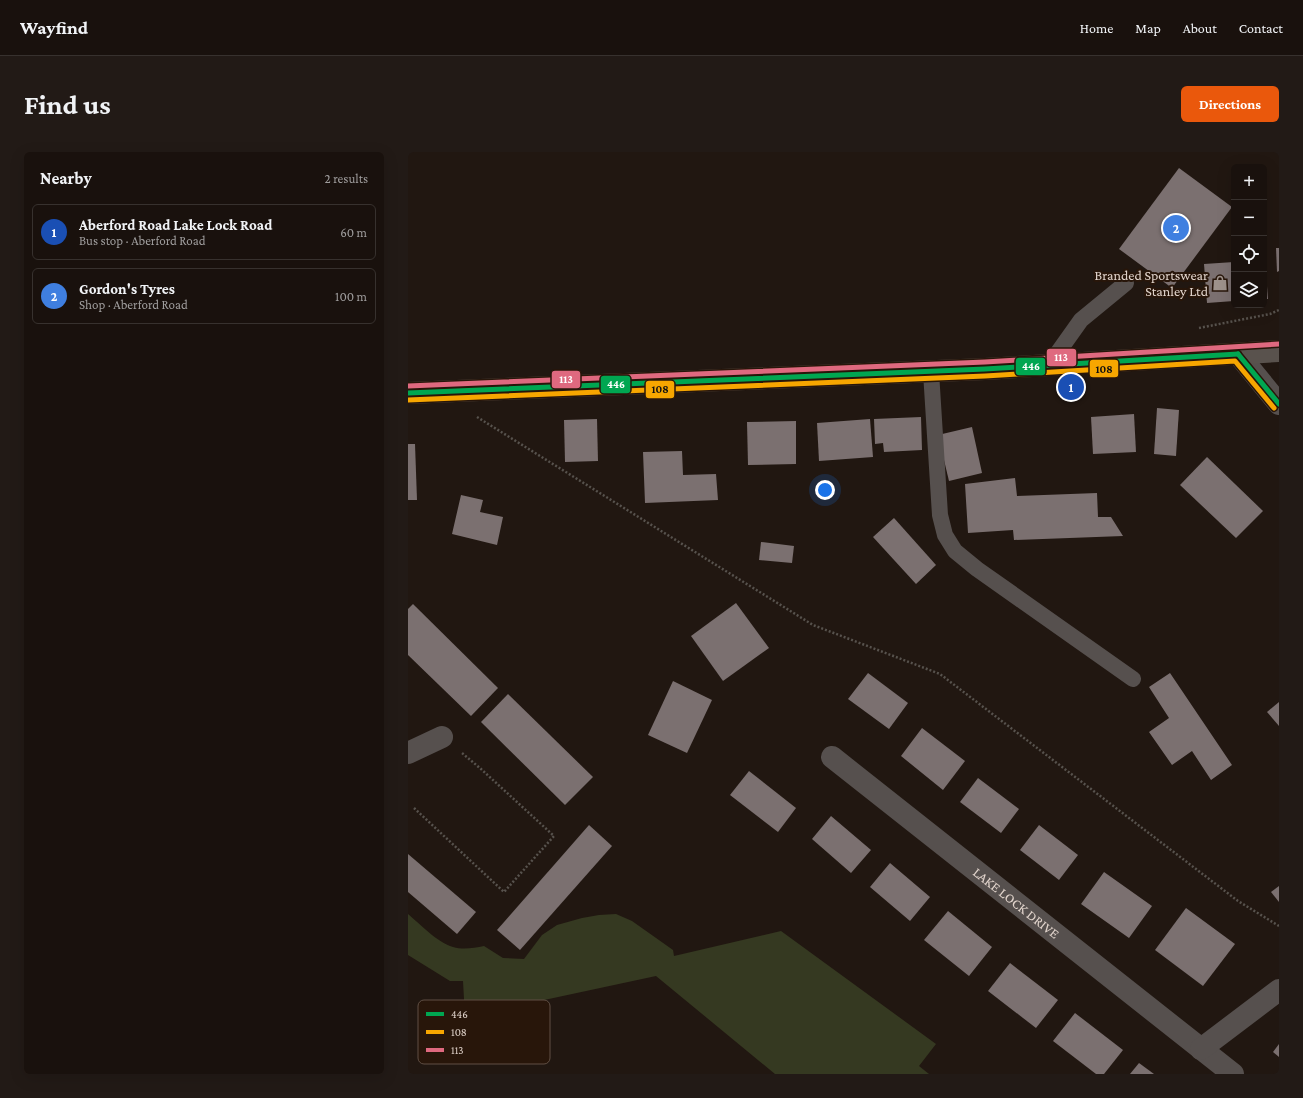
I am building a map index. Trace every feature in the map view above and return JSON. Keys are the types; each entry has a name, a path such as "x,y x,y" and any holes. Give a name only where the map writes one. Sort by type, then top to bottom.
{"main road":[{"path":"408,393 931,372 1279,351"}],"street":[{"path":"1238,354 1279,404"},
{"path":"408,753 442,737"},
{"name":"LAKE LOCK DRIVE","path":"832,757 1233,1074"},
{"path":"1201,1050 1279,990"}],"lane":[{"path":"1048,366 1081,320 1126,283"},
{"path":"931,372 940,515 945,535 955,551 977,569 1133,679"}],"path":[{"path":"477,417 814,625 940,674 1238,902 1279,926"},
{"path":"414,808 504,892 554,836 481,769 442,737"}],"green space":[{"path":"408,914 441,942 447,945 465,949 484,946 503,958 524,959 542,935 557,925 599,915 616,914 632,921 673,950 674,956 781,931 936,1044 919,1066 929,1074 775,1074 656,976 544,1000 464,1000 463,981 450,981 408,955"}],"building":[{"path":"1179,168 1231,206 1231,208 1172,288 1119,249"},
{"path":"1276,248 1279,248 1279,271 1277,272"},
{"name":"Branded Sportswear Stanley Ltd","path":"1231,262 1231,301 1207,303 1204,264"},
{"path":"1157,408 1179,410 1176,456 1154,454"},
{"path":"1134,414 1136,452 1093,454 1091,417"},
{"path":"921,417 922,450 884,452 883,443 875,444 874,419"},
{"path":"597,419 598,461 565,462 564,420"},
{"path":"870,419 873,457 819,461 817,423"},
{"path":"796,421 796,464 748,465 747,422"},
{"path":"972,427 982,473 949,481 938,435"},
{"path":"408,444 415,444 417,500 408,500"},
{"path":"682,451 683,475 716,474 718,500 645,503 643,452"},
{"path":"1207,457 1263,511 1236,538 1180,485"},
{"path":"1015,478 1017,496 1097,493 1098,517 1111,517 1123,536 1014,540 1013,530 968,533 965,484"},
{"path":"461,495 483,500 480,512 503,517 497,545 452,534"},
{"path":"894,518 936,565 916,584 873,537"},
{"path":"761,542 794,546 792,563 759,560"},
{"path":"736,603 769,648 723,681 691,636"},
{"path":"413,604 498,688 471,716 408,655 408,609"},
{"path":"868,673 908,703 889,729 848,699"},
{"path":"1170,673 1232,765 1211,780 1192,751 1172,765 1149,732 1169,718 1149,687"},
{"path":"673,681 712,700 687,753 648,735"},
{"path":"508,694 593,777 565,805 481,722"},
{"path":"1279,702 1279,726 1267,712"},
{"path":"922,728 965,761 943,790 901,756"},
{"path":"749,771 796,808 778,832 730,795"},
{"path":"978,778 1019,809 1001,833 960,802"},
{"path":"831,816 871,850 851,873 812,839"},
{"path":"589,825 612,846 520,950 497,930"},
{"path":"1039,825 1078,855 1059,880 1020,850"},
{"path":"408,854 476,912 457,934 408,892"},
{"path":"890,863 930,897 910,921 870,887"},
{"path":"1104,872 1152,906 1129,938 1081,904"},
{"path":"1279,886 1279,902 1271,892"},
{"path":"1186,908 1235,944 1203,986 1155,950"},
{"path":"948,911 992,947 969,976 924,940"},
{"path":"1010,963 1058,1000 1036,1028 988,991"},
{"path":"1075,1013 1123,1050 1104,1074 1096,1074 1053,1041"},
{"path":"1279,1044 1279,1057 1273,1052"},
{"path":"1139,1063 1154,1074 1130,1074"}],"transit line":[{"name":"113","path":"408,386 985,362 1279,344"},
{"name":"446","path":"1238,354 1279,404"},
{"name":"446","path":"408,393 985,369 1238,354"},
{"name":"108","path":"408,400 985,376 1235,361 1274,408"}],"place":[{"name":"Gordon's Tyres","path":"1176,228"},
{"name":"Branded Sportswear Stanley Ltd","path":"1220,283"},
{"name":"Aberford Road Lake Lock Road","path":"1071,387"}]}
